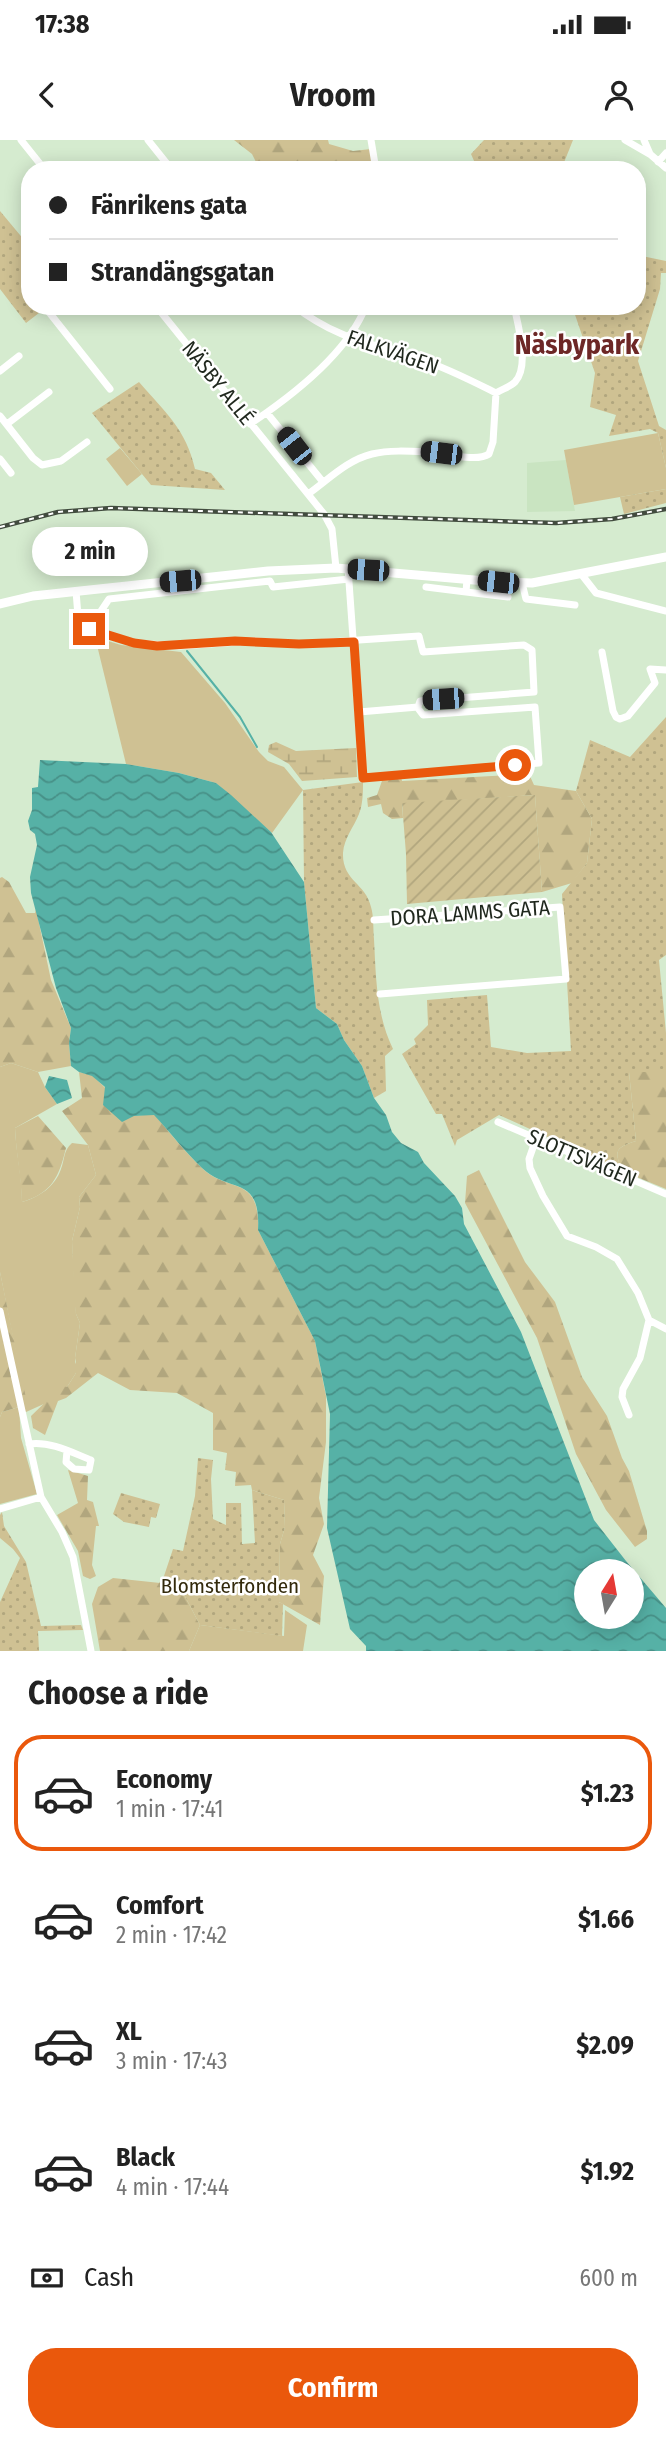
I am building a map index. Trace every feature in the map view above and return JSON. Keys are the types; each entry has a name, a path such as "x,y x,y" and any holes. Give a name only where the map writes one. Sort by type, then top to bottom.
{"street":[{"path":"20,140 38,161"},
{"path":"148,140 165,161"},
{"path":"371,140 374,161"},
{"path":"625,140 651,155 666,168"},
{"path":"644,140 651,155"},
{"path":"658,162 666,153"},
{"path":"51,315 110,388"},
{"name":"NÄSBY ALLÉ","path":"163,315 308,494 332,529 336,568"},
{"name":"FALKVÄGEN","path":"305,315 348,338 424,360 496,393"},
{"path":"250,424 326,365 348,338 361,315"},
{"path":"308,494 360,458 374,453 427,452 484,457 492,450 496,393 516,381 522,367 522,344 516,315"},
{"path":"0,371 19,356"},
{"path":"6,424 49,392"},
{"name":"NÄSBY ALLÉ","path":"267,412 323,482"},
{"path":"0,416 33,458 42,465 61,461 87,442"},
{"path":"0,459 11,472"},
{"path":"0,604 33,596 279,570 348,568 522,583 582,575 666,558"},
{"path":"76,591 78,616 89,629 134,643 157,646 235,641 299,644 354,642 419,636 423,652 524,645 532,650 539,763 363,778 354,642 348,568"},
{"path":"582,575 596,593 666,611"},
{"path":"89,629 109,599 270,581 270,586 273,587 349,579"},
{"path":"466,592 467,579"},
{"path":"522,583 526,599 575,605"},
{"path":"426,587 508,597"},
{"path":"602,652 613,711 620,719 628,716 655,683 650,669 666,670"},
{"path":"418,707 420,701 534,692"},
{"path":"359,712 418,707"},
{"path":"418,707 423,715 535,707"},
{"name":"DORA LAMMS GATA","path":"374,920 560,907 566,979 380,994"},
{"name":"SLOTTSVÄGEN","path":"498,1122 666,1194"},
{"path":"536,1139 531,1151 530,1168 562,1229 574,1240 596,1247 617,1259 632,1281 649,1320 640,1358 623,1389 622,1397 629,1415"},
{"path":"0,1311 41,1497 73,1557 79,1577 91,1651"},
{"path":"649,1320 666,1329"},
{"path":"29,1444 41,1442 66,1451"},
{"path":"0,1508 41,1497"}],"shaded area":[{"path":"566,460 575,511 527,512 527,463"}],"green space":[{"path":"234,140 328,140 329,144 353,151 371,149 372,161 256,161 252,154"},
{"path":"484,140 573,140 565,161 474,161 471,154"},
{"path":"0,211 21,236 21,315 36,315 26,323 0,289"},
{"path":"646,257 666,261 666,273 661,273 660,289 638,361 659,426 666,430 666,468 658,433 650,429 609,436 616,415 590,407 595,373 575,315 646,315"},
{"path":"139,382 180,432 195,469 211,473 225,490 151,485 92,413"},
{"path":"658,433 666,468 666,489 574,505 564,450"},
{"path":"120,448 142,474 127,486 106,459"},
{"path":"666,489 666,503 624,514 620,497"},
{"path":"95,637 121,645 181,652 225,703 259,752 268,761 284,767 303,790 272,833 216,783 179,773 126,764"},
{"path":"666,717 666,955 659,960 666,1033 666,1072 629,1072 636,1141 618,1151 622,1171 499,1115 457,1140 455,1146 442,1114 436,1114 402,1054 416,1044 414,1039 428,1025 427,1000 487,995 491,1047 527,1053 571,1051 562,894 587,863 592,819 576,791 590,740 630,757"},
{"path":"276,742 296,751 356,748 357,777 302,781 289,764 268,752 269,745"},
{"path":"529,774 534,785 576,791 592,819 587,863 572,883 542,892 535,795 402,804 403,818 392,819 383,813 381,804 368,807 367,798 377,795 383,778 401,776 402,781"},
{"path":"363,782 360,810 347,837 343,853 346,870 364,892 371,907 378,995 383,1022 393,1049 385,1056 386,1091 374,1098 362,1066 344,1040 337,1024 316,1008 304,882 303,790"},
{"path":"535,795 542,892 407,904 402,803"},
{"path":"2,877 9,882 26,913 35,913 36,909 51,980 71,1028 71,1066 38,1072 11,1063 0,1067"},
{"path":"11,1063 38,1072 57,1104 15,1128 22,1202 51,1186 72,1143 88,1145 96,1175 79,1197 80,1207 72,1241 76,1314 80,1323 75,1358 76,1373 67,1387 62,1387 46,1403 26,1412 0,1272 0,1067"},
{"path":"79,1072 92,1075 134,1116 154,1114 202,1168 212,1176 241,1188 254,1200 258,1230 315,1341 326,1396 326,1442 319,1498 324,1524 313,1555 324,1576 320,1625 279,1602 280,1544 285,1527 284,1500 252,1490 251,1485 235,1486 236,1472 225,1470 227,1453 213,1450 213,1413 177,1393 130,1390 98,1373 66,1398 58,1401 45,1435 33,1428 31,1416 62,1386 67,1387 76,1373 73,1369 80,1323 74,1299 72,1241 80,1207 79,1197 96,1175 88,1145 62,1111 82,1098"},
{"path":"629,1072 666,1072 666,1189 622,1171 619,1164 617,1154 620,1148 636,1141"},
{"path":"38,1116 66,1148 53,1182 41,1194 22,1202 15,1128"},
{"path":"479,1170 525,1262 555,1302 582,1377 607,1416 629,1471 647,1531 647,1539 635,1547 606,1510 576,1454 537,1338 465,1203 467,1176"},
{"path":"0,1272 27,1403 26,1412 19,1407 2,1412 0,1417"},
{"path":"19,1407 21,1438 37,1494 0,1504 0,1417 2,1412"},
{"name":"Blomsterfonden","path":"198,1458 213,1460 213,1519 226,1525 226,1503 241,1503 242,1544 255,1543 252,1490 284,1500 285,1527 280,1544 279,1602 283,1604 282,1636 200,1625 179,1585 159,1583 173,1549 183,1551 195,1496"},
{"path":"68,1470 88,1476 87,1500 93,1502 99,1526 96,1526 92,1565 96,1576 90,1579 83,1576 78,1551 57,1515 78,1503"},
{"path":"121,1493 160,1504 156,1518 151,1517 149,1527 124,1522 113,1514"},
{"path":"2,1512 4,1526 26,1562 41,1626 81,1625 83,1630 38,1631 39,1651 0,1651 0,1602 20,1558 0,1538"},
{"path":"113,1578 179,1585 200,1625 189,1651 100,1651 92,1604 98,1587"},
{"path":"285,1610 307,1625 303,1651 189,1651 200,1625 284,1636"}],"water":[{"path":"40,760 126,764 179,773 216,783 271,832 304,882 316,1008 337,1024 344,1040 362,1066 374,1098 386,1115 392,1132 401,1143 418,1152 462,1208 464,1224 521,1332 594,1520 624,1559 574,1559 574,1629 644,1629 644,1582 666,1608 666,1651 366,1651 366,1646 350,1629 327,1528 330,1414 315,1341 258,1230 258,1212 249,1193 212,1176 202,1168 154,1115 134,1116 122,1122 103,1105 105,1087 92,1076 71,1066 71,1028 56,988 31,893 30,877 37,845 28,821 32,810 32,788 38,787"},
{"path":"49,1076 67,1080 72,1098 57,1104 45,1087"}],"waterway":[{"path":"187,651 240,717 257,747"}],"railway":[{"path":"0,527 58,512 111,508 556,523 612,519 666,509"}],"district":[{"name":"Näsbypark","path":"577,344"}],"route":[{"path":"89,629 134,643 157,646 235,641 299,644 354,642 363,778 515,765"}]}
